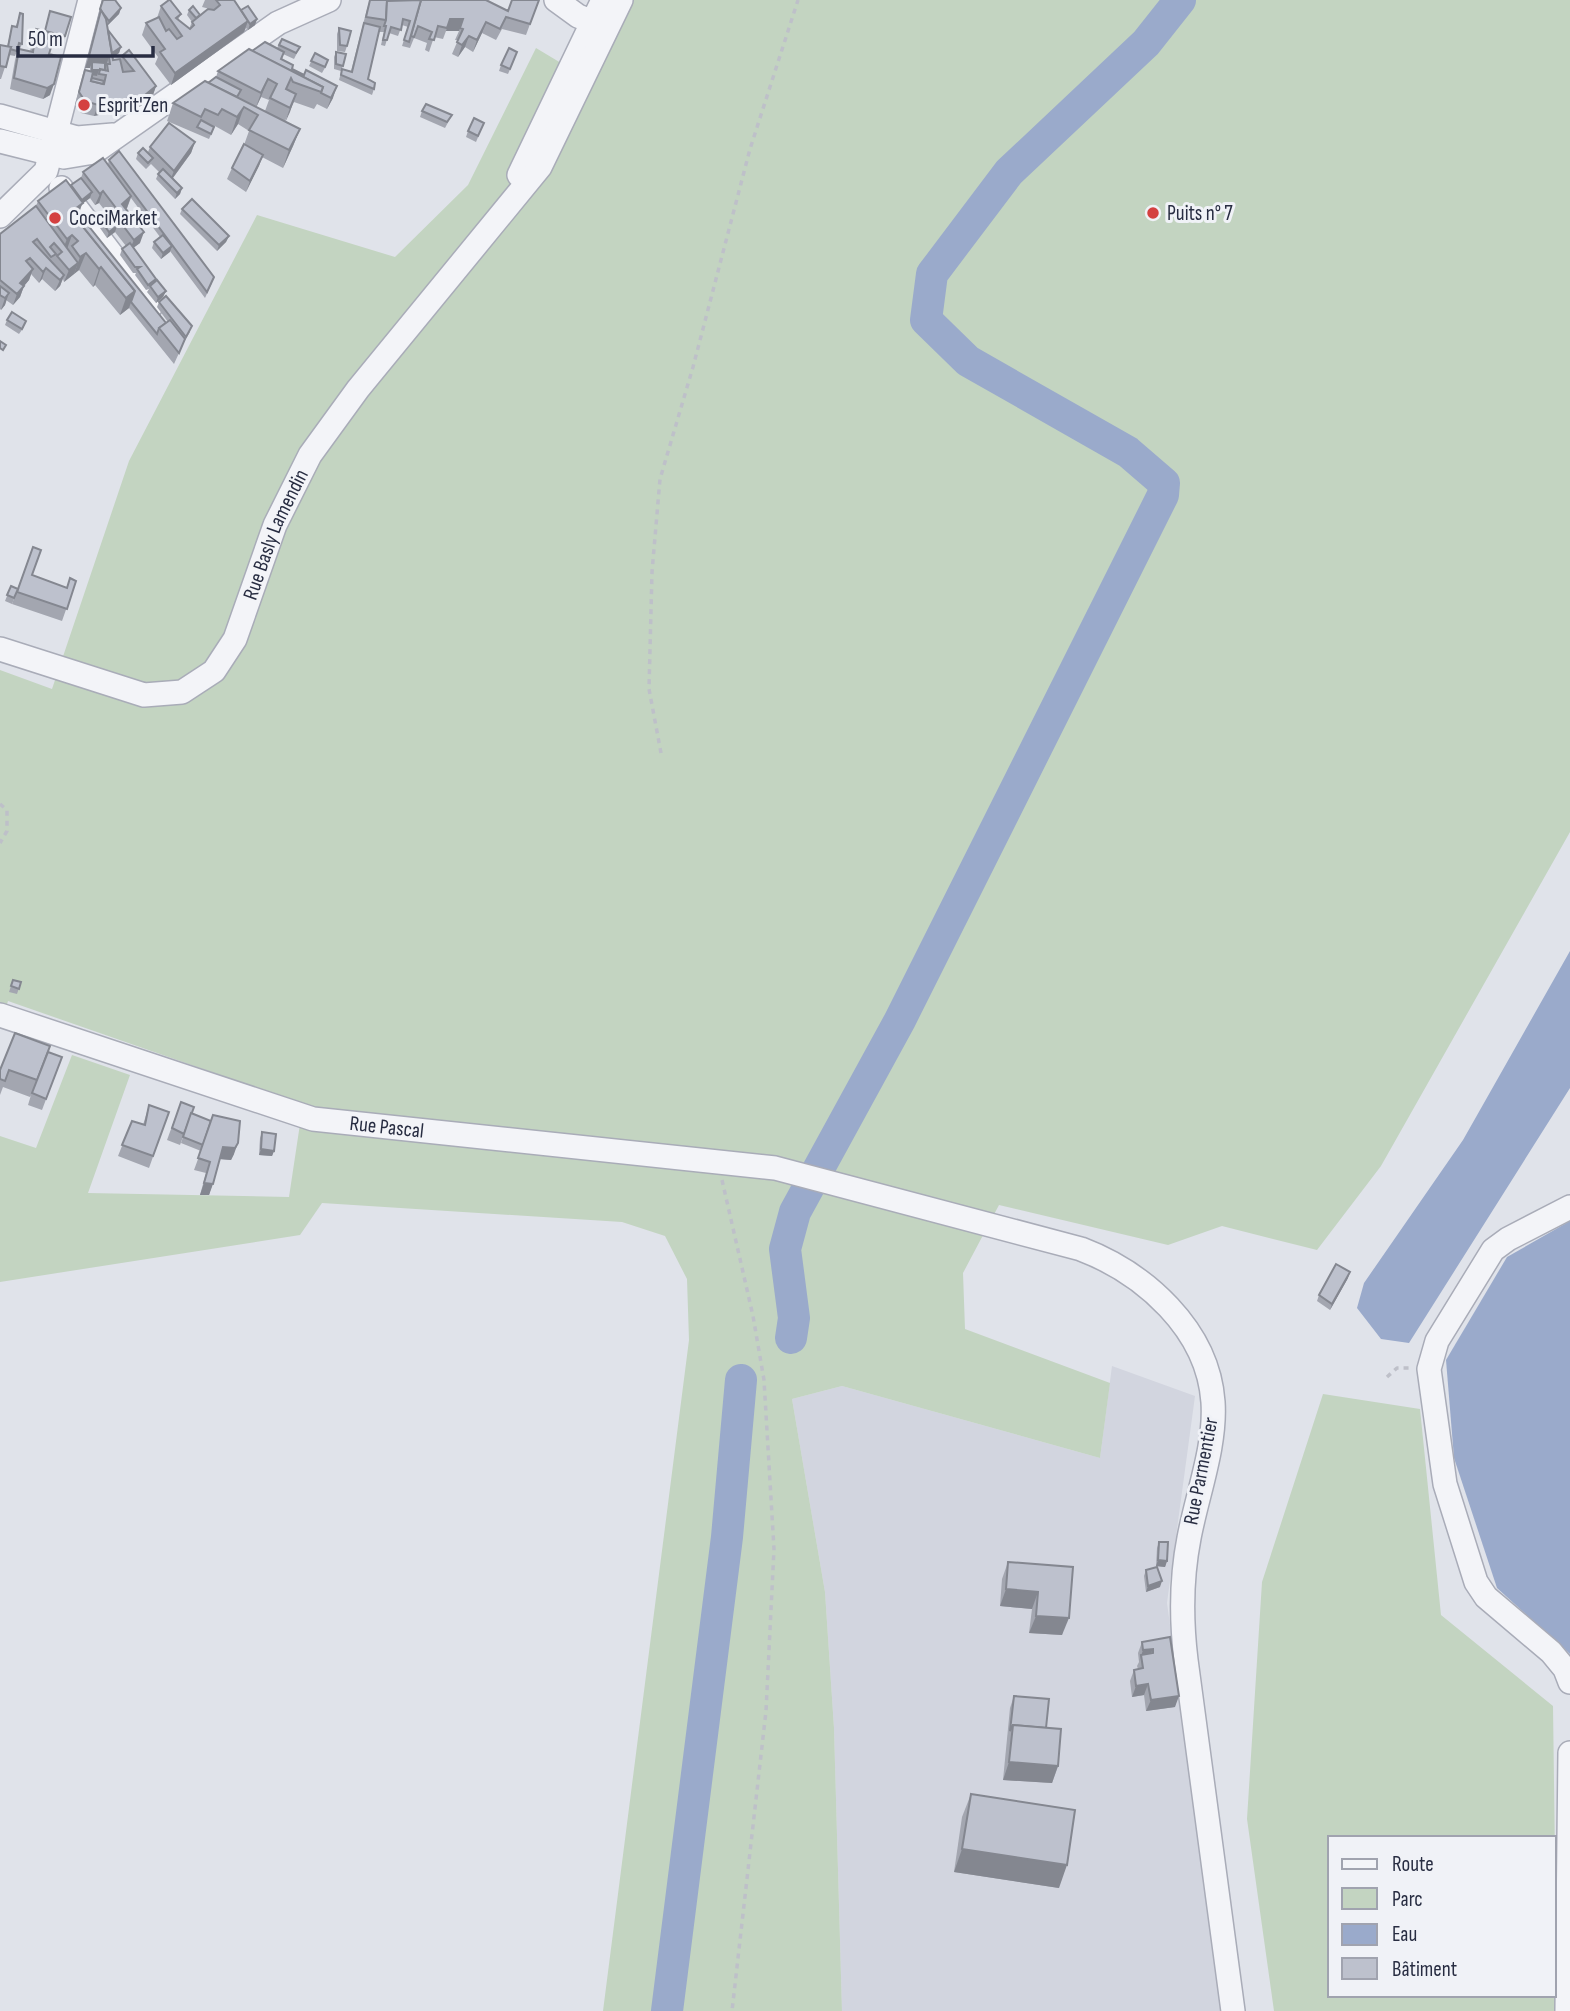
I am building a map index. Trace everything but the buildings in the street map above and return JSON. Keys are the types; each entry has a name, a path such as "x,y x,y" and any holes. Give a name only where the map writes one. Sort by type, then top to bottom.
{"street":[{"path":"0,216 50,154 90,0"},
{"path":"0,141 50,154 86,139 126,131 278,23 329,0"},
{"path":"556,0 601,25"},
{"name":"Rue Basly Lamendin","path":"0,649 145,695 183,692 205,680 222,661 234,639 275,525 310,455 358,389 490,226 615,0"},
{"path":"0,116 50,154 62,190 162,320"},
{"name":"Rue Pascal","path":"0,1015 313,1119 789,1170"},
{"name":"Rue Parmentier","path":"789,1170 1066,1245 1105,1259 1143,1281 1163,1301 1184,1328 1204,1363 1211,1388 1213,1417 1184,1564 1182,1622 1233,2011"},
{"path":"1570,1207 1508,1238 1493,1250 1437,1341 1429,1369 1445,1484 1476,1581 1486,1597 1551,1652 1565,1669 1570,1682"},
{"path":"1567,2011 1570,1753"}],"path":[{"path":"661,753 649,690 652,572 660,479 693,367 750,149 798,0"},
{"path":"0,804 7,810 7,831 0,843"},
{"path":"717,1161 753,1316 764,1380 774,1549 766,1711 732,2011"},
{"path":"1387,1377 1397,1368 1429,1369"}],"shaded area":[{"path":"1112,1366 1195,1396 1167,1603 1223,2011 842,2011 834,1728 825,1592 792,1399 842,1386 1100,1458"}],"green space":[{"path":"593,0 1570,0 1570,832 1381,1166 1317,1250 1222,1226 1168,1245 999,1205 963,1273 965,1329 1110,1383 1100,1458 842,1386 792,1399 825,1592 834,1728 842,2011 603,2011 689,1340 687,1279 665,1236 622,1222 322,1203 300,1235 0,1282 0,1136 36,1148 72,1055 130,1075 88,1193 289,1197 303,1104 8,1001 0,1027 0,670 52,689 129,461 257,215 395,257 468,185 536,48 561,63"},
{"path":"1323,1394 1420,1409 1441,1615 1553,1706 1555,1836 1328,1836 1328,1997 1556,1997 1556,1935 1557,2011 1274,2011 1247,1819 1262,1582"}],"water":[{"path":"1570,951 1570,1088 1409,1343 1381,1339 1357,1308 1364,1283 1463,1140"},
{"path":"1570,1221 1570,1654 1497,1588 1454,1458 1446,1360 1507,1257"}],"waterway":[{"path":"791,1338 794,1318 785,1249 795,1212 900,1020 1163,495 1164,483 1128,452 968,361 926,320 932,274 1009,172 1146,43 1180,0"},
{"path":"667,2011 727,1537 741,1380"}],"place":[{"name":"Esprit'Zen","path":"84,105"},
{"name":"Puits n° 7","path":"1153,213"},
{"name":"CocciMarket","path":"55,218"}]}
